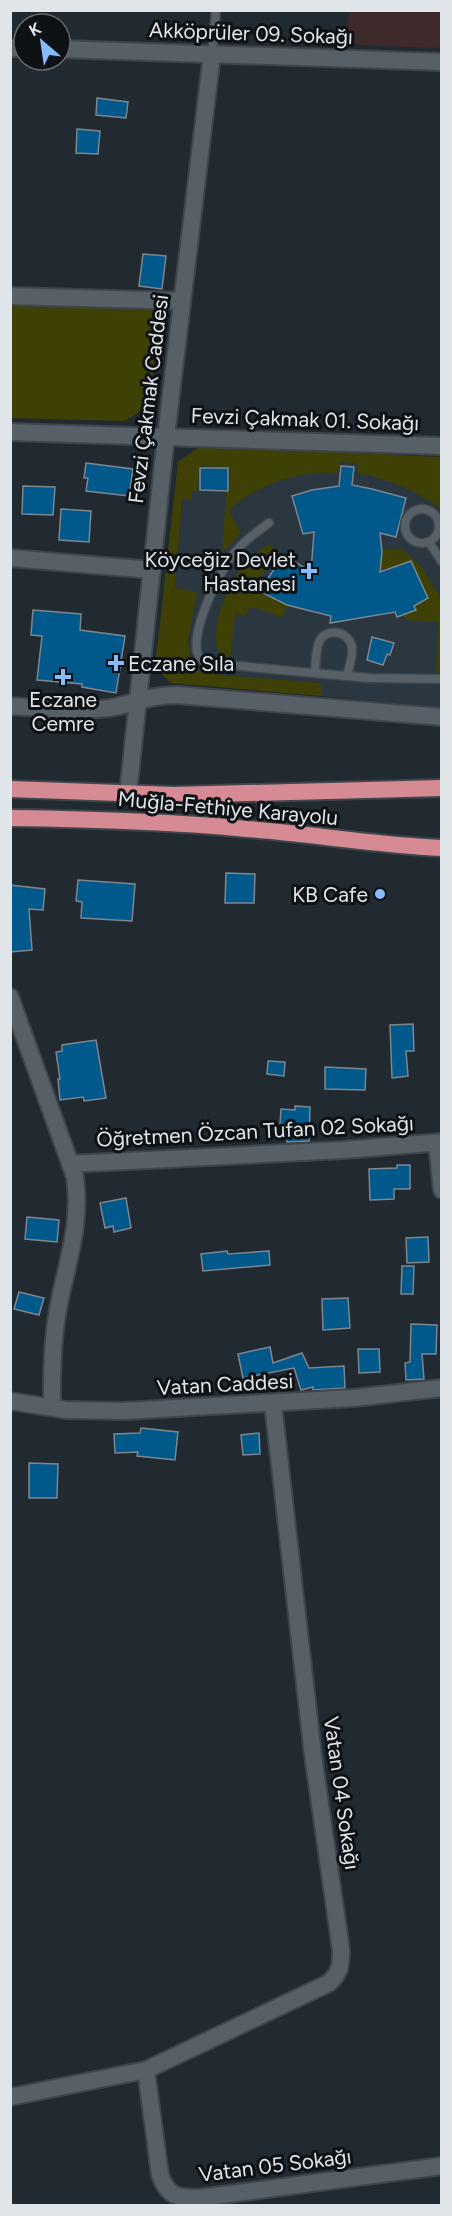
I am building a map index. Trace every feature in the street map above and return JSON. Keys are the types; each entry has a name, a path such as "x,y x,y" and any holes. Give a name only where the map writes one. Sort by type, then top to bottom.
{"highway":[{"name":"Muğla-Fethiye Karayolu","path":"10,789 219,795 441,788"},
{"name":"Muğla-Fethiye Karayolu","path":"10,818 145,822 247,829 441,848"}],"street":[{"name":"Akköprüler 09. Sokağı","path":"72,50 441,62"},
{"name":"Fevzi Çakmak Caddesi","path":"128,794 166,436 212,54"},
{"path":"10,296 182,301"},
{"name":"Fevzi Çakmak 01. Sokağı","path":"10,432 441,446"},
{"path":"10,558 152,570"},
{"path":"10,706 91,710 124,705 162,695 177,695 441,717"},
{"path":"10,997 75,1177 77,1209 72,1250 52,1348 52,1407"},
{"path":"439,1142 441,1190"},
{"name":"Öğretmen Özcan Tufan 02 Sokağı","path":"70,1164 343,1150 439,1142"},
{"name":"Vatan Caddesi","path":"10,1401 52,1407 124,1411 273,1404 441,1388"},
{"name":"Vatan 04 Sokağı","path":"10,2097 146,2070 329,1983 337,1975 341,1966 341,1950 313,1755 273,1404"},
{"name":"Vatan 05 Sokağı","path":"146,2070 160,2175 170,2193 182,2198 200,2198 441,2166"}],"lane":[{"name":"Fevzi Çakmak Caddesi","path":"212,54 216,10"},
{"path":"415,510 431,511 438,519 440,524 437,534 429,542 417,543 412,540 406,530 407,519 415,510"},
{"path":"269,523 237,549 220,573 204,611 200,628 198,652 200,658 217,664 347,676 404,680 441,679"},
{"path":"429,542 441,562"},
{"path":"315,673 319,642 327,634 338,632 347,638 352,647 347,676"}],"shaded area":[{"path":"349,11 441,11 441,48 357,45 347,32"},
{"path":"11,305 151,309 159,320 149,405 125,421 11,418"},
{"path":"200,446 441,457 441,509 401,486 357,473 357,463 340,462 338,473 308,474 280,481 266,486 229,510 241,533 222,553 230,467 199,466 197,491 192,491 192,500 182,500 175,588 197,592 188,642 192,664 202,673 321,683 321,696 171,683 155,668 178,462"},
{"name":"Köyceğiz Devlet Hastanesi","path":"340,462 358,463 357,473 382,478 411,489 441,509 441,707 321,696 321,683 202,673 192,664 188,651 191,619 175,589 182,500 192,491 198,466 230,467 229,492 226,493 223,552 229,510 245,497 269,484 294,475 338,472"},
{"path":"268,544 279,552 252,589 287,606 282,618 254,607 248,610 246,616 235,614 230,659 224,658 218,650 216,628 224,601 240,570"},
{"path":"386,548 392,550 401,548 420,565 441,598 441,672 436,673 438,622 406,620 403,615 416,610 414,605 429,598 411,561 364,575 376,564 382,550"}],"building":[{"path":"97,98 128,102 126,118 96,115"},
{"path":"77,129 100,131 98,154 76,153"},
{"path":"143,254 166,256 162,289 139,286"},
{"path":"86,463 133,469 129,496 86,491 88,478 84,478"},
{"path":"341,466 354,467 352,485 406,498 396,537 380,533 382,552 380,572 411,561 428,598 414,606 416,610 397,617 395,612 330,623 331,616 287,605 259,591 284,555 311,572 314,532 303,534 292,496 339,486"},
{"path":"200,468 228,468 228,491 200,490"},
{"path":"23,486 55,487 53,515 22,514"},
{"path":"61,509 91,511 89,542 59,540"},
{"path":"33,610 81,614 80,630 125,636 116,693 82,687 82,684 37,680 42,636 31,635"},
{"path":"372,637 394,643 383,665 367,660"},
{"path":"226,873 255,874 254,903 225,903"},
{"path":"78,880 135,884 132,921 81,918 82,902 76,901"},
{"path":"10,885 45,889 43,910 29,909 32,950 10,952"},
{"path":"413,1024 414,1051 406,1051 408,1076 392,1078 390,1025"},
{"path":"96,1040 106,1098 84,1101 83,1097 60,1100 56,1052 62,1051 62,1045"},
{"path":"268,1061 285,1062 284,1076 267,1074"},
{"path":"325,1067 366,1069 365,1090 325,1089"},
{"path":"295,1106 310,1107 309,1141 287,1142 287,1138 283,1138 284,1124 280,1124 281,1109 295,1110"},
{"path":"397,1165 410,1165 410,1189 394,1189 394,1199 370,1200 369,1169 397,1168"},
{"path":"126,1198 131,1228 114,1232 113,1226 105,1228 100,1203"},
{"path":"27,1217 59,1220 57,1242 25,1239"},
{"path":"428,1237 429,1262 407,1263 406,1238"},
{"path":"227,1251 228,1254 269,1251 270,1265 203,1271 201,1254"},
{"path":"402,1266 414,1266 413,1294 401,1294"},
{"path":"19,1292 44,1298 39,1315 14,1309"},
{"path":"348,1298 350,1328 323,1330 322,1299"},
{"path":"411,1324 437,1325 436,1354 422,1354 424,1379 406,1380 405,1363 410,1362"},
{"path":"270,1347 273,1363 302,1353 309,1368 344,1366 345,1388 313,1390 313,1387 301,1390 294,1368 243,1378 238,1354"},
{"path":"358,1349 379,1349 380,1372 359,1373"},
{"path":"141,1428 178,1432 175,1460 137,1456 138,1452 115,1453 114,1434 140,1433"},
{"path":"259,1433 260,1454 243,1455 241,1435"},
{"path":"29,1463 58,1464 57,1498 29,1498"}],"place":[{"name":"Köyceğiz Devlet Hastanesi","path":"309,571"},
{"name":"Eczane Sıla","path":"116,663"},
{"name":"Eczane Cemre","path":"63,677"},
{"name":"KB Cafe","path":"380,894"}]}
